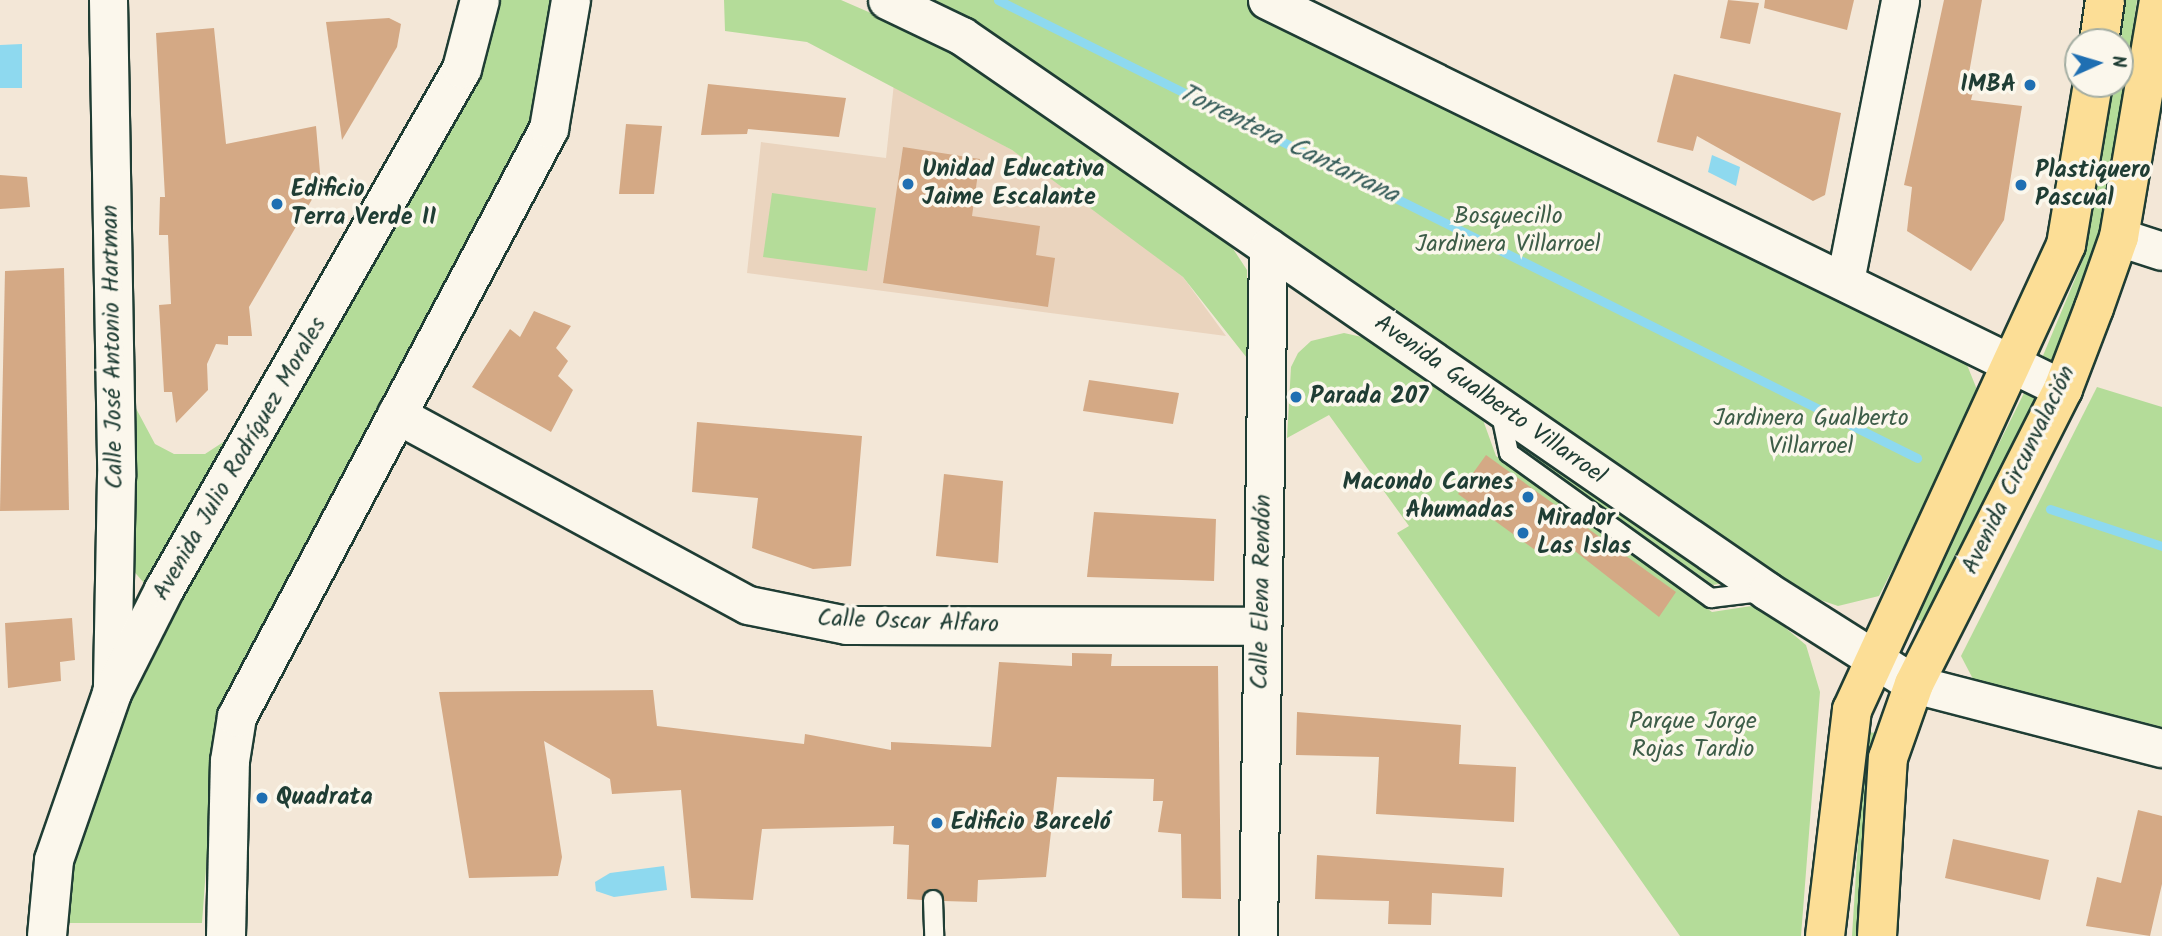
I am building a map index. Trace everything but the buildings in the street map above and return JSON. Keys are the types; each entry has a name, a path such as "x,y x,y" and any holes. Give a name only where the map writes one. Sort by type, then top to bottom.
{"highway":[{"path":"2101,28 2105,0"},
{"name":"Avenida Circunvalación","path":"1877,936 1888,758 1914,684 2063,388 2119,237 2159,0"},
{"name":"Avenida Circunvalación","path":"1825,936 1846,733 1874,659 2013,365 2066,245 2091,98"}],"main road":[{"name":"Avenida Julio Rodríguez Morales","path":"47,936 54,860 112,693 171,578 462,69 480,0"},
{"path":"226,936 230,761 237,717 549,129 571,0"}],"street":[{"name":"Calle José Antonio Hartman","path":"108,0 116,476 112,693"},
{"name":"Avenida Gualberto Villarroel","path":"887,0 962,36 1768,591 1914,684 2162,748"},
{"path":"1269,0 2063,388"},
{"path":"1845,281 1900,0"},
{"path":"2119,237 2162,251"},
{"name":"Calle Elena Rendón","path":"1258,936 1260,626 1268,247"},
{"name":"Calle Oscar Alfaro","path":"396,414 748,605 846,625 1260,626"}],"lane":[{"path":"933,900 934,936"}],"shaded area":[{"name":"Unidad Educativa Jaime Escalante","path":"894,83 1012,150 1183,277 1226,336 747,273 761,142 886,158"}],"green space":[{"path":"498,0 558,0 540,94 527,135 217,719 202,923 65,923 65,887 127,698 289,410"},
{"path":"724,0 841,0 903,27 961,56 1224,235 1247,270 1247,358 1183,277 1012,150 807,42 725,31"},
{"name":"Jardinera Gualberto Villarroel","path":"916,0 1250,0 1963,355 1980,397 1879,596 1838,606 1803,594 1228,200"},
{"path":"2123,0 2137,0 2133,28 2122,28"},
{"path":"2109,98 2122,98 2103,228 2054,363 2042,358 2083,260"},
{"path":"772,193 876,208 867,271 763,257"},
{"name":"Parque Jorge Rojas Tardio","path":"1344,333 1362,337 1483,420 1496,456 1712,612 1758,605 1806,645 1820,692 1801,936 1680,936 1397,533 1409,526 1329,415 1287,438 1291,367 1298,353 1311,341"},
{"path":"2097,387 2162,407 2162,727 1973,679 1961,656"},
{"path":"2026,389 2041,396 1928,625 1913,617"},
{"path":"131,399 155,444 174,454 205,454 231,437 144,583 131,568"},
{"path":"1515,433 1729,582 1713,585 1517,446"},
{"path":"1865,732 1878,733 1865,936 1852,936"}],"water":[{"path":"22,44 22,88 0,88 0,45"},
{"path":"1712,155 1740,167 1736,186 1708,172"},
{"path":"664,866 667,890 614,897 596,891 595,882 610,873"}],"waterway":[{"name":"Torrentera Cantarrana","path":"998,0 1917,458"},
{"name":"Torrentera Cantarrana","path":"2050,509 2162,546"}],"place":[{"name":"IMBA","path":"2030,85"},
{"name":"Unidad Educativa Jaime Escalante","path":"908,184"},
{"name":"Plastiquero Pascual","path":"2021,185"},
{"name":"Edificio Terra Verde II","path":"277,204"},
{"name":"Parada 207","path":"1296,397"},
{"name":"Macondo Carnes Ahumadas","path":"1528,497"},
{"name":"Mirador Las Islas","path":"1523,533"},
{"name":"Quadrata","path":"262,798"},
{"name":"Edificio Barceló","path":"937,823"}],"park label":[{"name":"Bosquecillo Jardinera Villarroel","path":"1508,231"}]}
